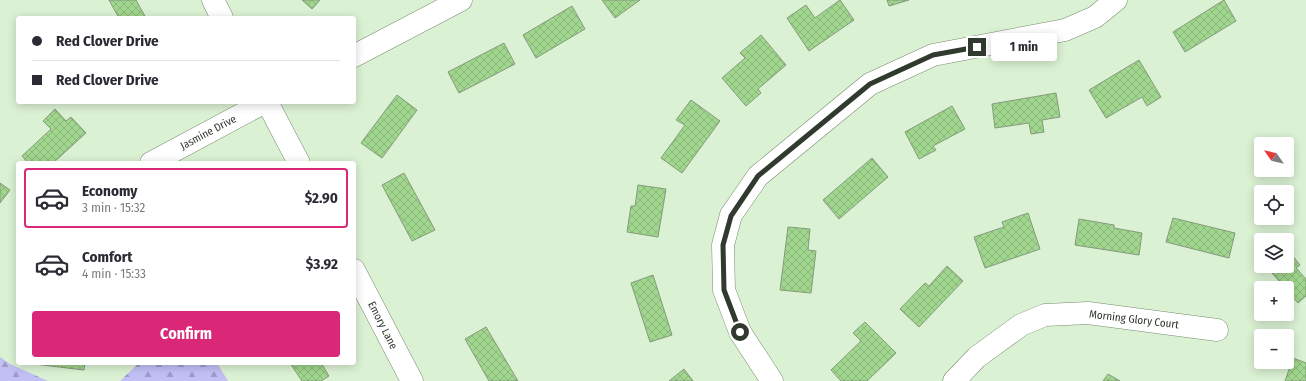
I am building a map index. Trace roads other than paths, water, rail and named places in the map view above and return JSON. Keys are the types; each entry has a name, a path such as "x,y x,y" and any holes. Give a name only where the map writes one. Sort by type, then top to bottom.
{"street":[{"path":"212,0 221,16"},
{"path":"356,55 461,0"},
{"path":"772,381 740,332 724,290 723,245 731,216 758,176 870,84 933,55 1065,30 1095,17 1116,0"},
{"name":"Jasmine Drive","path":"155,161 262,104"},
{"path":"267,104 298,161"},
{"name":"Emory Lane","path":"356,274 412,381"},
{"name":"Morning Glory Court","path":"954,381 977,357 1015,330 1046,315 1088,313 1217,330"}]}
